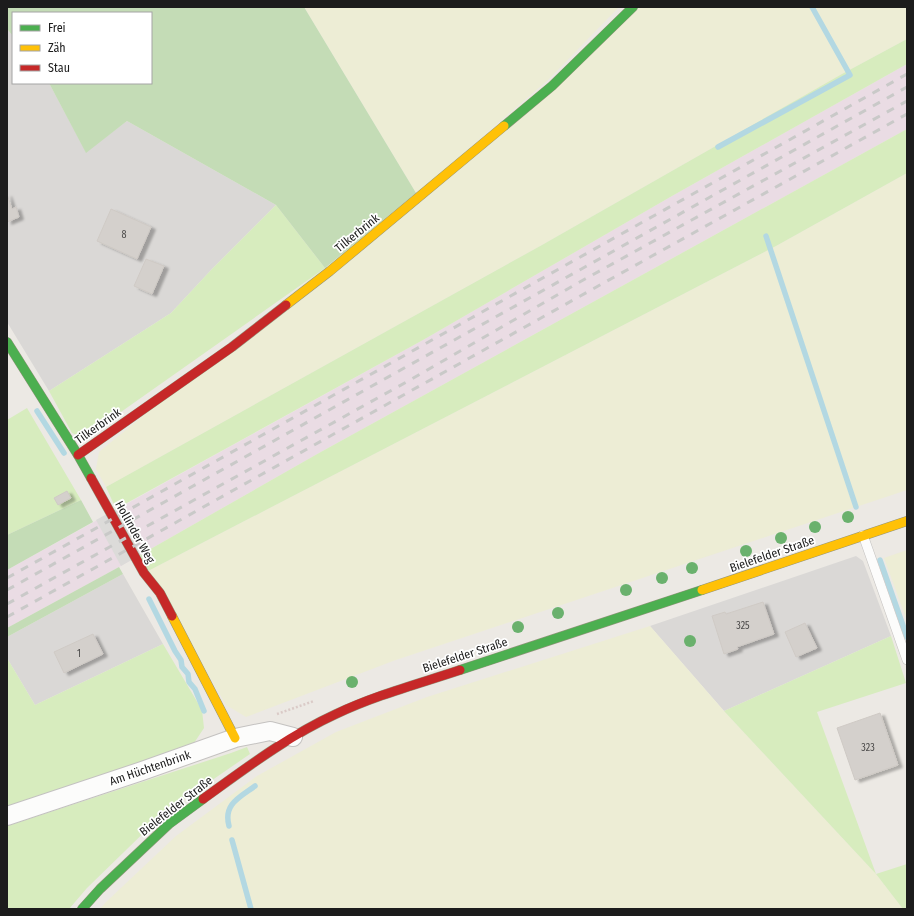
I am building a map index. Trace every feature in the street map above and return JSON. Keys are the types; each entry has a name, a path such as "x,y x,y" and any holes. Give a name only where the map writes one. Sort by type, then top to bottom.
{"street":[{"name":"Tilkerbrink","path":"78,455 232,347 330,271 552,86 633,7"},
{"name":"Hollinder Weg","path":"7,342 78,455 144,573 160,593 234,738"},
{"name":"Bielefelder Straße","path":"82,909 100,889 169,824 262,757 294,737 336,714 374,698 637,612 907,521"},
{"name":"Am Hüchtenbrink","path":"7,816 234,738 270,731 294,737"}],"lane":[{"path":"863,535 907,660"}],"shaded area":[{"path":"7,29 12,35 12,84 50,84 86,152 127,121 276,205 212,269 171,313 49,391 7,322"},
{"path":"907,64 907,129 319,453 119,567 7,628 7,570 423,340 672,196"},
{"path":"856,556 863,561 891,636 724,711 650,626"},
{"path":"123,574 163,644 35,705 7,658 7,637"}],"green space":[{"path":"7,7 304,7 416,193 325,268 276,205 127,121 86,153 50,84 152,84 152,12 12,12 12,35 7,29"},
{"path":"304,7 619,7 548,80 416,193"},
{"path":"640,7 907,7 907,39 842,74 542,245 106,487 96,469 99,452"},
{"path":"907,39 907,64 672,196 423,340 116,509 106,487 542,245 842,74"},
{"path":"907,129 907,173 776,246 148,571 140,555 319,453"},
{"path":"907,173 907,490 393,661 246,717 226,705 148,571 776,246"},
{"path":"276,205 325,268 84,438 72,433 49,391 171,313 212,269"},
{"path":"27,408 81,500 7,535 7,420"},
{"path":"81,500 93,522 7,570 7,535"},
{"path":"907,550 907,621 884,558"},
{"path":"119,567 123,574 7,637 7,628"},
{"path":"650,626 724,711 876,874 903,909 100,909 176,836 257,776 336,732 427,697"},
{"path":"891,636 906,683 817,712 876,874 724,711"},
{"path":"163,644 202,710 204,728 194,743 140,763 7,807 7,658 35,705"},
{"path":"247,747 250,754 163,814 87,888 69,909 7,909 7,826"},
{"path":"907,864 907,909 903,909 876,874"}],"pier":[{"path":"116,509 142,554 121,566 96,520"}],"building":[{"path":"7,194 12,209 16,207 19,217 7,222"},
{"path":"111,209 151,227 137,259 97,241"},
{"path":"146,259 164,266 152,294 134,286"},
{"path":"67,491 71,498 58,505 54,498"},
{"path":"763,602 774,634 737,647 738,649 724,654 712,616 725,612 726,614"},
{"path":"805,623 817,648 796,657 785,632"},
{"path":"93,634 103,654 64,673 54,652"},
{"path":"880,713 898,765 855,780 837,728"}],"waterway":[{"path":"718,147 850,75 812,7"},
{"path":"766,236 856,507"},
{"path":"37,411 64,453"},
{"path":"880,560 907,637"},
{"path":"149,599 181,660 182,667 188,674 189,682 195,689 204,711"},
{"path":"229,826 228,812 234,802 255,786"},
{"path":"232,840 251,909"}],"railway":[{"path":"7,578 907,74"},
{"path":"7,590 907,87"},
{"path":"7,604 410,380 585,279 907,101"},
{"path":"7,617 907,114"}],"traffic: fast":[{"path":"504,126 552,86 633,7"},
{"path":"7,342 91,478"},
{"path":"460,670 702,590"},
{"path":"82,909 100,889 169,824 203,799"}],"traffic: slow":[{"path":"286,305 330,271 504,126"},
{"path":"702,590 907,521"},
{"path":"172,616 235,738"}],"traffic: jam":[{"path":"78,455 232,347 286,305"},
{"path":"91,478 144,573 160,593 172,616"},
{"path":"203,799 284,742 318,723 366,701 460,670"}]}
